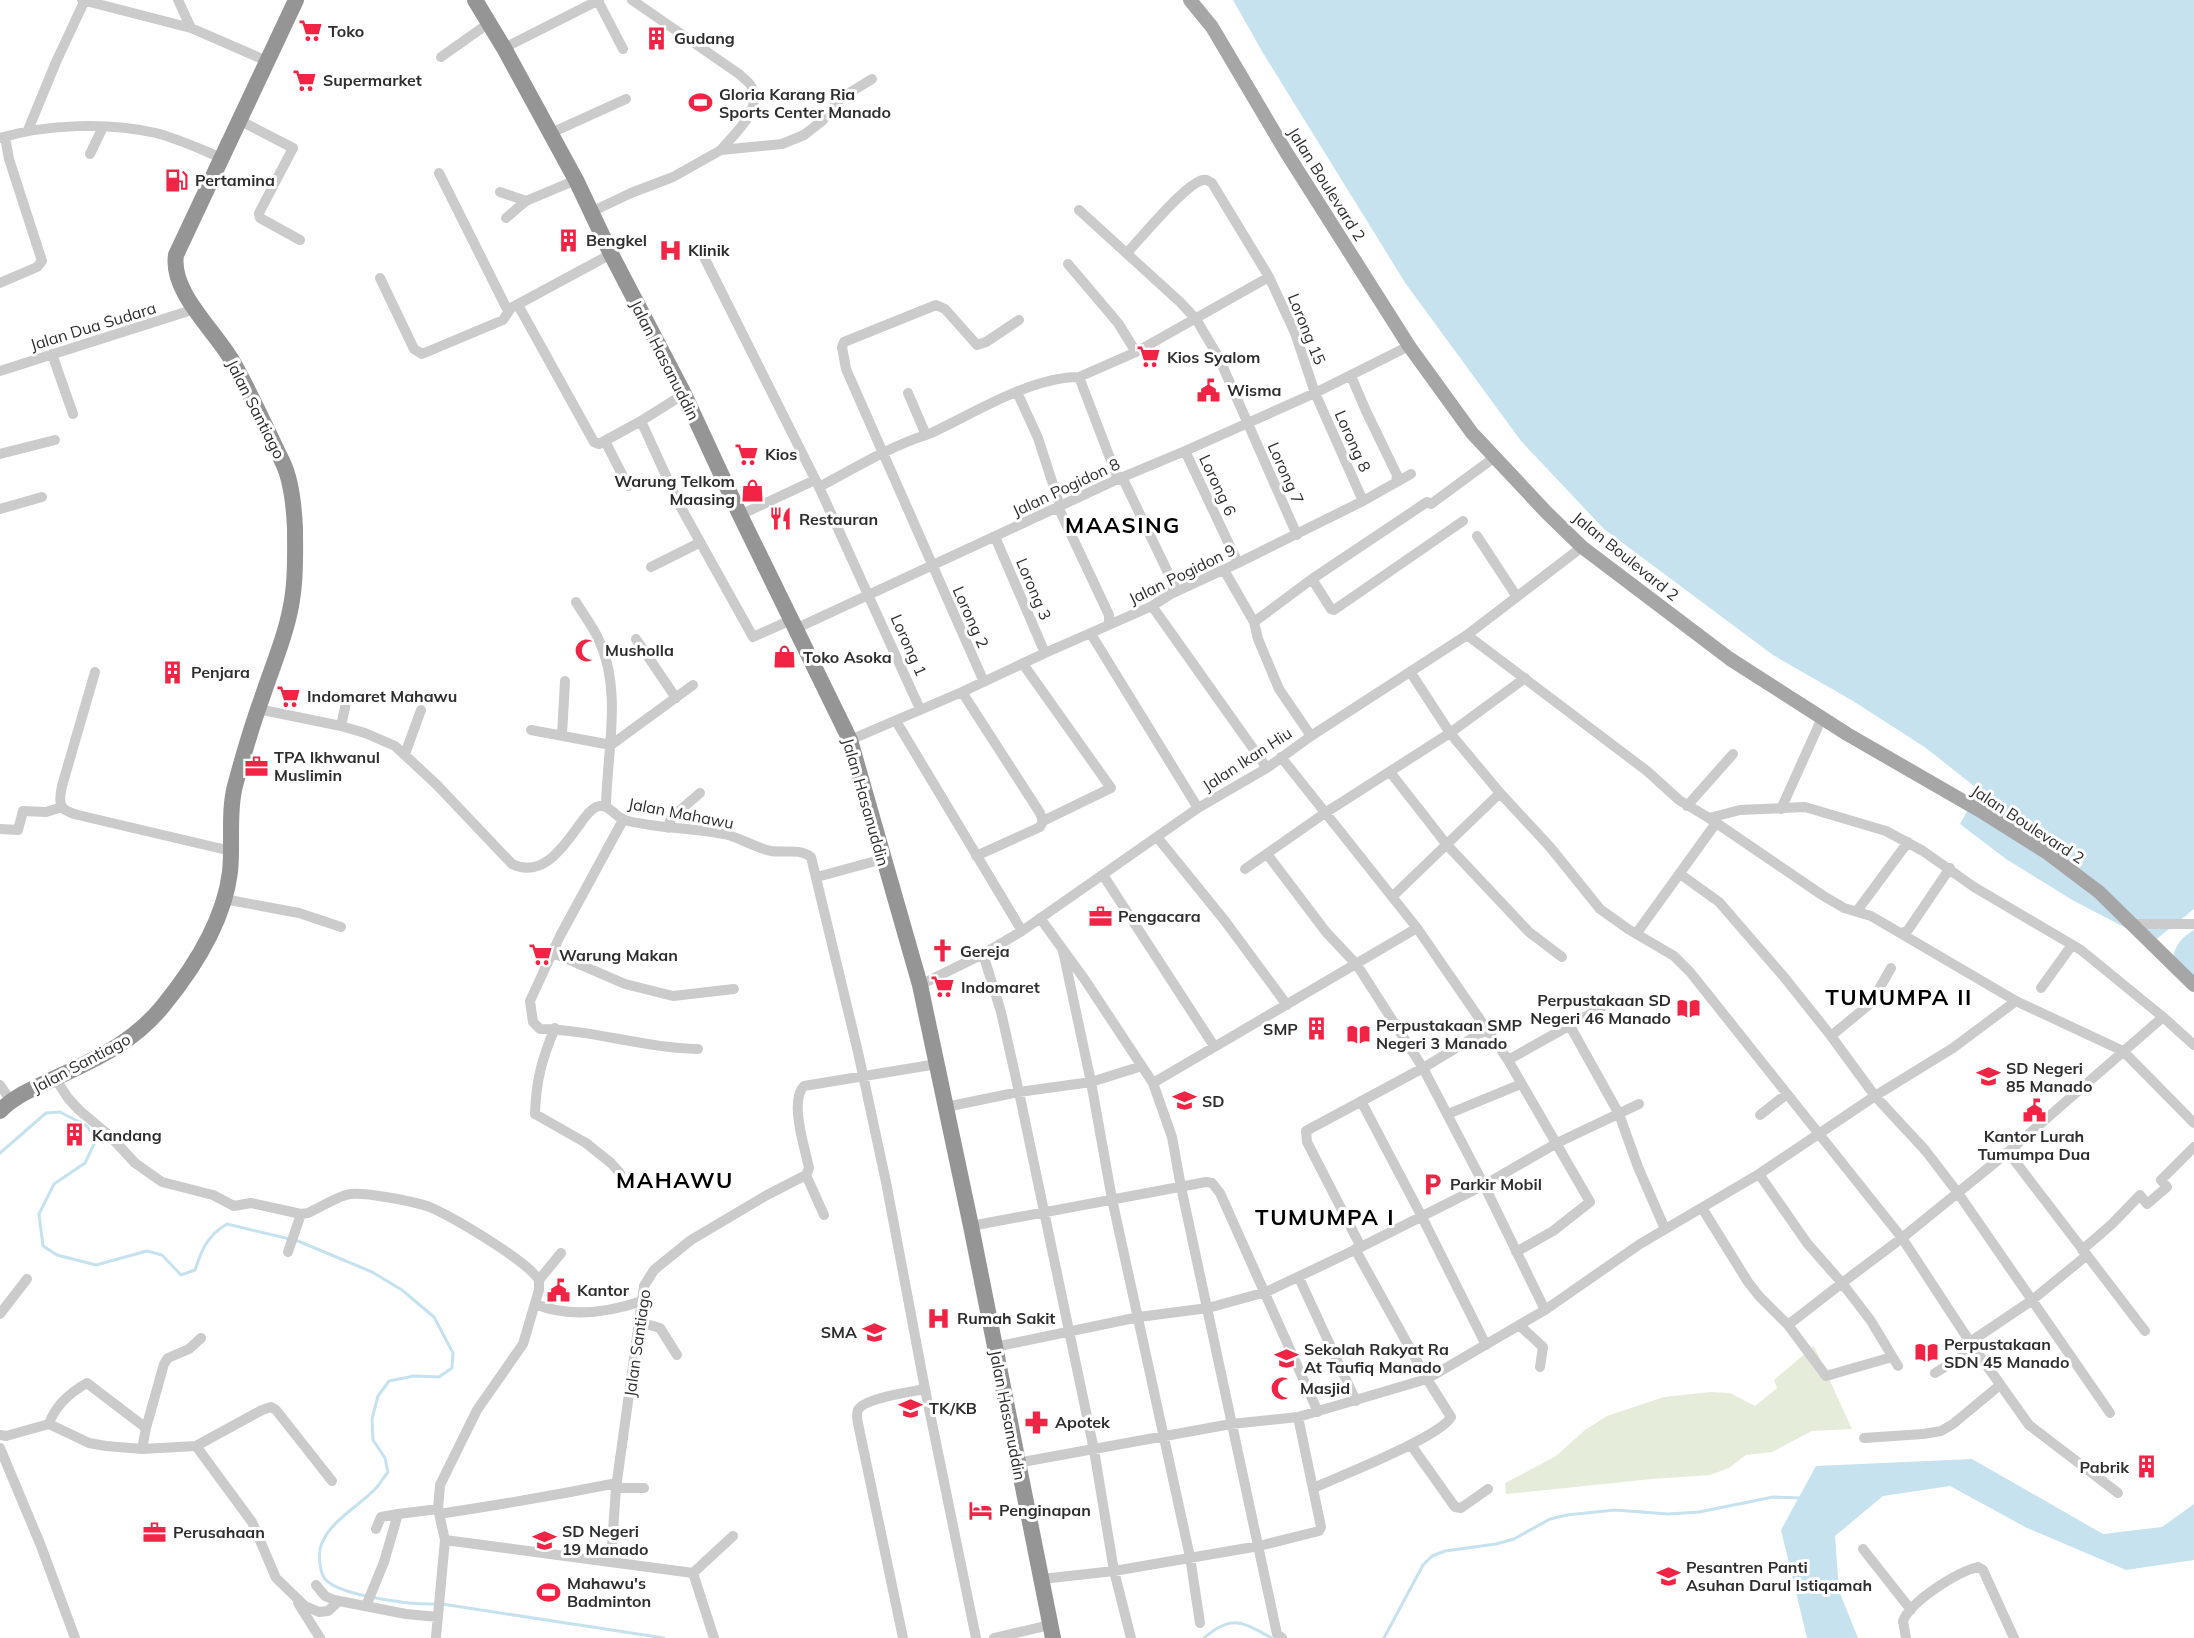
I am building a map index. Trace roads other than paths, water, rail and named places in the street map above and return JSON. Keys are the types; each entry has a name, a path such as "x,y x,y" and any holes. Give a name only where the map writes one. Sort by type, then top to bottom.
{"highway":[{"name":"Jalan Santiago","path":"6,1106 55,1078 120,1046 142,1029 191,969 211,933 224,899 230,872 231,805 234,790 258,708 286,627 293,594 295,562 291,494 285,468 234,362 195,309 177,277 175,266 177,255 296,0"},
{"name":"Jalan Hasanuddin","path":"475,0 504,48 576,180 611,254 684,394 740,515 850,740 920,985 1052,1632"}],"main road":[{"name":"Jalan Boulevard 2","path":"1190,0 1212,27 1286,152 1409,346 1472,433 1582,547 1730,659 1902,768 1984,813 2046,852 2099,892 2194,985"}],"street":[{"path":"28,130 84,0 191,28 267,61"},
{"path":"178,0 191,28"},
{"path":"504,48 599,0 623,49"},
{"path":"591,212 673,177 721,150 749,116 754,98 752,86 739,74 632,0"},
{"path":"441,57 489,23"},
{"path":"721,150 782,144 804,135 822,121 841,98 872,79"},
{"path":"551,133 626,99"},
{"path":"239,120 293,148 259,213 260,218 300,240"},
{"path":"0,283 37,267 42,261 2,137 28,130 93,126 156,133 222,158"},
{"path":"90,154 103,127"},
{"path":"439,173 513,308 596,444 641,422 684,394"},
{"path":"506,218 526,201 576,180"},
{"name":"Lorong 15","path":"1127,253 1174,202 1200,181 1207,180 1212,183 1269,277 1295,333 1315,393"},
{"path":"500,192 526,201"},
{"name":"Lorong 7","path":"1079,210 1196,319 1219,358 1297,535"},
{"name":"Lorong 1","path":"702,253 870,594 921,709"},
{"path":"380,278 414,349 419,354 503,320 513,308 611,254"},
{"path":"1068,264 1118,323 1136,352"},
{"path":"740,515 817,484 1017,392 1066,377 1078,377 1136,352 1269,277"},
{"name":"Lorong 2","path":"984,682 846,369 842,347 843,343 936,305 945,309 977,345 986,342 1018,320"},
{"name":"Jalan Dua Sudara","path":"0,371 195,309"},
{"name":"Jalan Pogidon 8","path":"699,543 753,637 870,594 1118,479 1352,376 1409,346"},
{"path":"52,354 73,414"},
{"path":"1352,376 1397,475 1396,482"},
{"path":"1078,377 1118,479 1124,481 1174,585 1171,594"},
{"path":"1017,392 1038,438 1057,508 1109,615 1109,625"},
{"path":"908,393 926,435"},
{"name":"Lorong 8","path":"1315,393 1363,501"},
{"path":"641,422 699,543 651,567"},
{"path":"0,454 55,440"},
{"path":"605,441 628,486"},
{"name":"Lorong 6","path":"1185,451 1238,563"},
{"path":"1254,622 1312,579 1427,502 1431,504 1495,457"},
{"name":"Jalan Pogidon 9","path":"850,740 962,693 1152,606 1171,594 1297,535 1411,474"},
{"path":"0,509 42,497"},
{"path":"1312,579 1331,609 1334,610 1463,521"},
{"path":"1477,536 1517,597"},
{"name":"Lorong 3","path":"996,537 1046,653"},
{"name":"Jalan Ikan Hiu","path":"920,985 983,954 1022,931 1198,808 1267,768 1311,736 1467,635 1582,547"},
{"path":"1224,570 1254,622 1258,639 1279,689 1311,736"},
{"path":"576,602 598,639 608,673 612,716 606,806"},
{"path":"1152,606 1267,768"},
{"path":"1091,634 1198,808"},
{"path":"1467,635 1647,771 1687,806 1822,895 1844,908 1871,916 2016,1000 2123,1051 2194,1124"},
{"path":"636,639 676,698"},
{"path":"976,856 1040,826 1043,821 1111,788 1023,664"},
{"path":"95,672 62,786 59,800 62,807 69,813 231,851"},
{"path":"1411,673 1450,734 1600,909 1674,957 1690,972 1902,1238 1973,1346 2029,1425 2118,1493"},
{"path":"1245,868 1325,813 1450,734 1525,678"},
{"path":"562,735 565,681"},
{"path":"531,730 611,745 693,685"},
{"path":"962,693 1043,821"},
{"path":"341,726 347,698"},
{"name":"Jalan Mahawu","path":"258,708 341,726 378,738 405,754 512,864 524,868 533,868 546,862 565,844 591,811 596,807 606,806 623,820 668,828 704,831 729,836 769,850 805,853 811,857 817,877 863,1076"},
{"path":"405,754 421,710"},
{"path":"1781,809 1822,718"},
{"path":"896,721 1022,931"},
{"path":"1687,806 1733,754"},
{"path":"1281,757 1417,928 1508,1060 1590,1202 1553,1231 1516,1252"},
{"path":"1390,772 1447,845 1529,932 1562,957"},
{"path":"668,828 671,818 700,793"},
{"path":"1393,896 1500,793"},
{"path":"0,829 18,830 23,811 46,812 62,807"},
{"path":"1636,934 1680,874 1712,821 1730,812 1805,807 1886,831 1908,842 1950,868 1974,887 2073,945 2163,1017 2194,1045"},
{"path":"623,820 560,936 530,1000 530,1008 536,1026 540,1029 555,1028 623,1041 681,1049 699,1049"},
{"path":"1157,837 1225,921 1287,1005"},
{"path":"1857,911 1908,842"},
{"path":"1267,854 1326,932 1357,964 1423,1068 1484,1185 1545,1310"},
{"path":"817,877 883,859"},
{"path":"1902,933 1908,930 1950,868"},
{"path":"1680,874 1719,902 1784,977 1875,1096 1925,1150 1958,1193 2110,1413"},
{"path":"1103,875 1214,1046"},
{"path":"224,899 299,913 341,927"},
{"path":"1040,918 1085,980 1153,1083 1172,1137 1276,1634 1282,1638"},
{"path":"2131,924 2194,924"},
{"path":"1153,1083 1417,928"},
{"path":"2041,988 2073,945"},
{"path":"1063,951 1091,1082 1112,1199 1190,1557 1200,1623"},
{"path":"553,954 625,984 673,996 734,989"},
{"path":"983,954 1001,1012 1045,1211 1094,1450 1114,1571 1131,1638"},
{"path":"1831,1036 1871,1003 1891,968"},
{"path":"1017,1463 1231,1424 1298,1418 1426,1379 1545,1310 1622,1255 1759,1174 1875,1096 1953,1048 2016,1000"},
{"path":"1508,1060 1601,1008"},
{"path":"1788,1325 1902,1238 2008,1152 2163,1017"},
{"path":"1570,1026 1619,1114 1665,1229"},
{"path":"555,1028 542,1059 536,1091 535,1114 586,1143 611,1162 620,1173"},
{"path":"1313,1488 1411,1445 1443,1427 1451,1417 1426,1379 1358,1248 1307,1142 1306,1131 1423,1068 1486,1030"},
{"path":"824,1215 806,1175 809,1168 799,1120 797,1099 799,1092 806,1085 937,1064"},
{"path":"946,1107 1019,1092 1091,1082 1142,1066"},
{"path":"863,1076 976,1638"},
{"path":"55,1078 68,1098 80,1110 111,1136 135,1163 162,1182 213,1195 234,1206 250,1203 301,1214 309,1213 352,1194 397,1200 431,1208 491,1241 531,1271 539,1280"},
{"path":"1448,1114 1521,1084"},
{"path":"0,1085 6,1106"},
{"path":"1760,1115 1787,1094"},
{"path":"1361,1101 1486,1345"},
{"path":"995,1347 1139,1317 1208,1308 1266,1292 1299,1278 1484,1185 1557,1143 1639,1104"},
{"path":"1935,1373 2031,1301 2084,1253 2140,1195 2147,1204 2167,1187 2161,1180 2194,1147"},
{"path":"2008,1152 2145,1331"},
{"path":"1702,1208 1748,1282 1788,1325 1826,1376 1895,1361 1871,1321 1807,1243 1759,1174"},
{"name":"Jalan Santiago","path":"611,1561 616,1486 644,1286 651,1273 691,1240 806,1175"},
{"path":"971,1226 1206,1182 1215,1185 1266,1292 1318,1412"},
{"path":"290,1243 301,1214"},
{"path":"436,1637 445,1540 438,1512 440,1485 458,1453 477,1410 523,1344 535,1304 539,1280 561,1253"},
{"path":"1299,1278 1356,1401"},
{"path":"0,1314 27,1279"},
{"path":"535,1304 574,1313 610,1310 642,1301"},
{"path":"639,1322 660,1329 677,1355"},
{"path":"1519,1325 1543,1347 1540,1367"},
{"path":"142,1449 164,1364 168,1358 189,1349 201,1338"},
{"path":"49,1424 52,1415 62,1402 87,1383 146,1428"},
{"path":"1864,1438 1941,1431 1953,1424 2000,1385"},
{"path":"903,1638 857,1413 862,1405 871,1401 925,1389"},
{"path":"0,1435 6,1436 49,1424 89,1443 142,1449 196,1446 271,1407 276,1410 332,1481"},
{"path":"1041,1579 1114,1571 1259,1546 1319,1531 1321,1527 1298,1418"},
{"path":"1411,1445 1455,1507 1461,1508 1488,1489"},
{"path":"196,1446 252,1522 274,1574 305,1606 319,1612 328,1611 339,1600"},
{"path":"0,1448 41,1546 75,1638"},
{"path":"376,1529 379,1518 398,1514 504,1505 524,1499 616,1486 644,1488"},
{"path":"367,1601 384,1563 398,1514"},
{"path":"693,1573 734,1536"},
{"path":"445,1540 693,1573"},
{"path":"1863,1549 1911,1610"},
{"path":"1906,1638 1903,1621 1911,1610 1936,1588 1971,1569 1981,1568 2014,1638"},
{"path":"693,1573 714,1638"},
{"path":"316,1585 327,1598 367,1601 399,1613 438,1612"},
{"path":"289,1590 320,1638"},
{"path":"994,1638 1052,1632"}],"water":[{"path":"1233,0 2194,0 2194,909 2153,942 2074,901 2006,859 1960,824 1979,790 1926,748 1853,701 1773,655 1604,529 1521,441 1406,284 1263,53"},
{"path":"2194,930 2194,982 2173,975 2173,967 2178,944"},
{"path":"1972,1459 2103,1534 2162,1527 2194,1504 2194,1560 2126,1570 2027,1528 1950,1486 1883,1496 1835,1536 1839,1591 1858,1638 1807,1638 1781,1530 1816,1466"}],"waterway":[{"path":"0,1153 46,1113 60,1112 87,1126 96,1140 85,1163 54,1184 39,1214 43,1246 57,1255 96,1265 147,1251 162,1255 181,1275 195,1270 206,1244 227,1224 298,1241 372,1272 402,1290 434,1317 453,1353 452,1368 439,1377 414,1376 389,1381 378,1396 372,1419 373,1440 385,1458 388,1472 377,1487 326,1535 321,1547 320,1566 325,1579 333,1585 360,1595 394,1601 436,1604"},
{"path":"1384,1638 1423,1565 1432,1556 1445,1551 1496,1544 1514,1539 1550,1519 1567,1515 1615,1510 1668,1514 1699,1512 1773,1497 1801,1498"},
{"path":"442,1604 664,1638"},
{"path":"1204,1638 1214,1630 1231,1623 1245,1625 1272,1638"}],"place":[{"name":"Toko","path":"310,31"},
{"name":"Gudang","path":"656,38"},
{"name":"Supermarket","path":"305,80"},
{"name":"Gloria Karang Ria Sports Center Manado","path":"701,103"},
{"name":"Pertamina","path":"177,180"},
{"name":"Bengkel","path":"568,240"},
{"name":"Klinik","path":"670,250"},
{"name":"Kios Syalom","path":"1149,357"},
{"name":"Wisma","path":"1209,390"},
{"name":"Kios","path":"747,454"},
{"name":"Warung Telkom Maasing","path":"753,490"},
{"name":"Restauran","path":"781,519"},
{"name":"Musholla","path":"587,650"},
{"name":"Toko Asoka","path":"785,657"},
{"name":"Penjara","path":"173,672"},
{"name":"Indomaret Mahawu","path":"289,696"},
{"name":"TPA Ikhwanul Muslimin","path":"256,766"},
{"name":"Pengacara","path":"1100,916"},
{"name":"Gereja","path":"942,951"},
{"name":"Warung Makan","path":"541,955"},
{"name":"Indomaret","path":"943,987"},
{"name":"Perpustakaan SD Negeri 46 Manado","path":"1689,1009"},
{"name":"SMP","path":"1316,1029"},
{"name":"Perpustakaan SMP Negeri 3 Manado","path":"1358,1034"},
{"name":"SD Negeri 85 Manado","path":"1988,1077"},
{"name":"SD","path":"1184,1101"},
{"name":"Kantor Lurah Tumumpa Dua","path":"2034,1111"},
{"name":"Kandang","path":"74,1135"},
{"name":"Parkir Mobil","path":"1432,1184"},
{"name":"Kantor","path":"559,1290"},
{"name":"Rumah Sakit","path":"939,1318"},
{"name":"SMA","path":"875,1332"},
{"name":"Perpustakaan SDN 45 Manado","path":"1926,1353"},
{"name":"Sekolah Rakyat Ra At Taufiq Manado","path":"1286,1358"},
{"name":"Masjid","path":"1282,1388"},
{"name":"TK/KB","path":"911,1408"},
{"name":"Apotek","path":"1037,1422"},
{"name":"Pabrik","path":"2147,1467"},
{"name":"Penginapan","path":"981,1510"},
{"name":"Perusahaan","path":"155,1532"},
{"name":"SD Negeri 19 Manado","path":"544,1540"},
{"name":"Pesantren Panti Asuhan Darul Istiqamah","path":"1668,1576"},
{"name":"Mahawu's Badminton","path":"549,1592"}],"district":[{"name":"MAASING","path":"1123,525"},
{"name":"TUMUMPA II","path":"1899,997"},
{"name":"MAHAWU","path":"675,1180"},
{"name":"TUMUMPA I","path":"1325,1217"}]}
